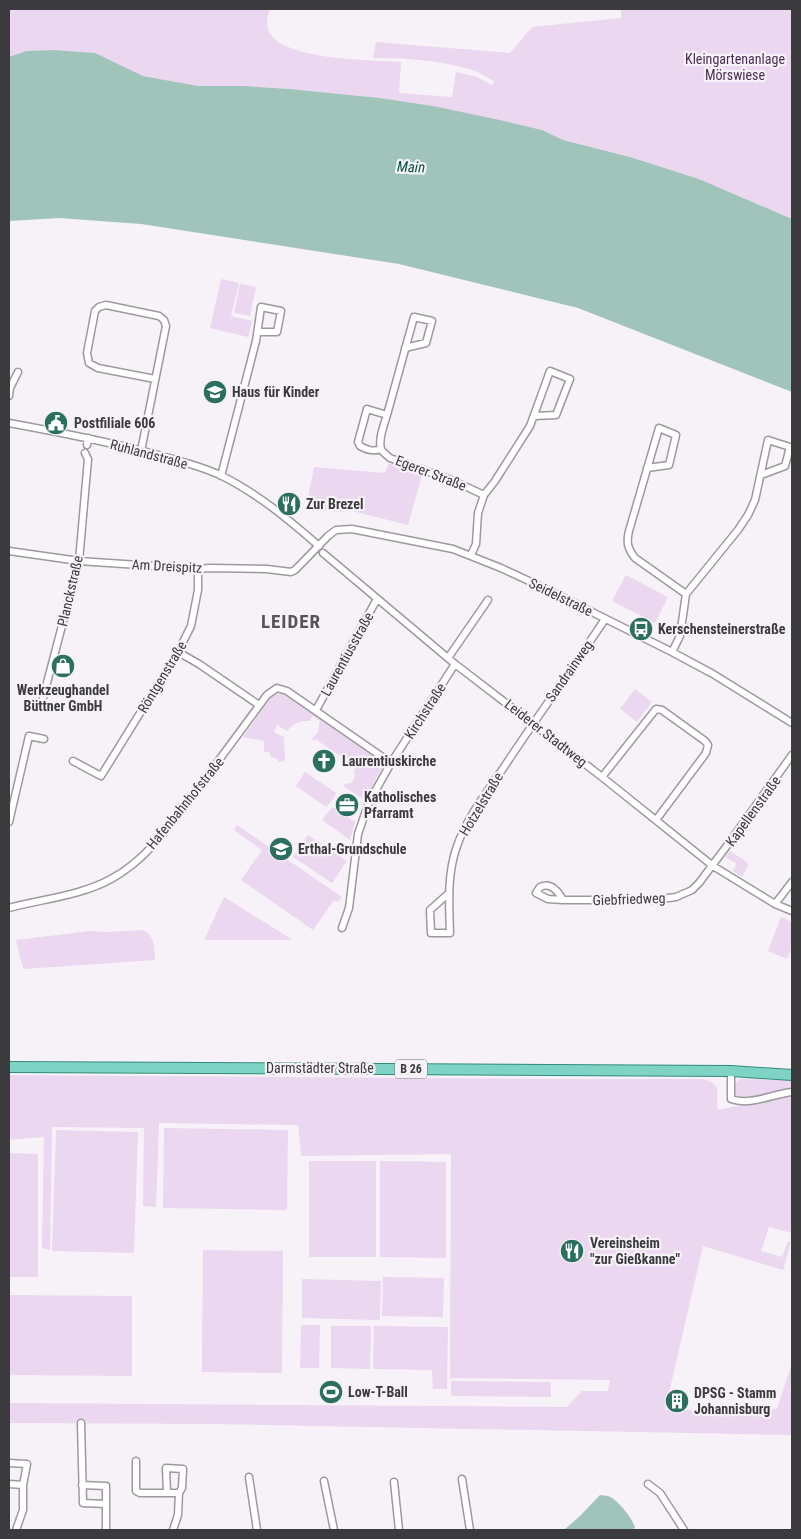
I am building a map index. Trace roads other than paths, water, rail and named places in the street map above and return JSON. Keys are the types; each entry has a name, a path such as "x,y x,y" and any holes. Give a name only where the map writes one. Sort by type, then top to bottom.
{"main road":[{"name":"Darmstädter Straße","path":"9,1067 731,1071 792,1076"}],"street":[{"path":"141,451 166,326 164,320 159,316 106,305 98,307 95,311 87,353 89,363 98,368 155,378"},
{"path":"258,332 277,332 281,311 262,307 258,332 221,476 254,494 277,510 318,547"},
{"name":"Egerer Straße","path":"406,348 426,343 432,321 414,317 380,441 381,449 396,461 454,481 484,495"},
{"path":"471,555 476,544 478,513 484,495 530,426 550,371 570,379 556,415 534,416"},
{"path":"9,396 10,388 18,372"},
{"name":"Egerer Straße","path":"381,449 374,451 366,450 358,442 367,410 387,415"},
{"name":"Ruhlandstraße","path":"9,423 88,438 141,451 221,476"},
{"path":"647,468 668,464 676,435 658,428 628,532 627,541 636,558 686,594"},
{"path":"87,445 88,438"},
{"path":"672,652 680,636 686,594 738,530 755,500 768,440 790,447 785,466 761,476"},
{"name":"Planckstraße","path":"43,698 79,560 88,459 85,453"},
{"name":"Seidelstraße","path":"318,547 336,530 352,529 446,547 471,555 544,588 672,652 713,674 792,723"},
{"name":"Am Dreispitz","path":"9,552 79,560 198,569 268,569 291,572 300,566 318,547"},
{"name":"Leiderer Stadtweg","path":"323,553 455,664 602,776 712,866 775,904 792,912"},
{"name":"Röntgenstraße","path":"73,761 101,776 178,652 191,626 198,590 198,569"},
{"name":"Laurentiusstraße","path":"316,710 378,599"},
{"path":"448,658 488,600"},
{"name":"Sandrainweg","path":"533,723 605,619"},
{"path":"178,652 200,664 259,706"},
{"name":"Kirchstraße","path":"342,928 349,908 358,834 370,802 391,762 455,664"},
{"name":"Hafenbahnhofstraße","path":"10,908 95,886 124,871 138,860 152,847 171,824 259,706 276,688 287,691 316,710"},
{"path":"602,776 656,709 662,710 705,741 708,745 706,753 656,820"},
{"path":"316,710 391,762"},
{"name":"Hotzelstraße","path":"449,893 430,910 431,934 450,933 449,893 452,866 457,846 466,825 533,723"},
{"path":"9,822 30,736 44,739"},
{"name":"Kapellenstraße","path":"712,866 792,755"},
{"name":"Giebfriedweg","path":"563,900 654,900 676,897 692,890 712,866"},
{"path":"775,904 792,882"},
{"path":"9,899 10,908"},
{"path":"731,1071 731,1099 739,1102 792,1092"},
{"path":"81,1422 83,1503 106,1504"},
{"path":"136,1461 136,1491 140,1494 178,1493"},
{"path":"9,1463 26,1464 23,1485 23,1510 16,1530"},
{"path":"166,1493 166,1468 183,1469 182,1488 178,1493 178,1515 173,1530"},
{"path":"249,1477 256,1530"},
{"path":"462,1478 470,1530"},
{"path":"324,1481 334,1530"},
{"path":"394,1482 399,1530"},
{"path":"9,1484 23,1485"},
{"path":"648,1484 660,1493 684,1530"},
{"path":"82,1486 106,1486 106,1530"}],"water":[{"name":"Main","path":"54,50 95,53 143,76 198,86 290,89 380,98 433,106 495,119 542,130 563,140 630,157 699,179 792,219 792,392 578,308 399,264 141,224 59,218 9,221 9,57 26,51"},
{"path":"600,1495 608,1496 618,1503 629,1516 635,1528 631,1530 564,1530 580,1516"}],"place":[{"name":"Haus für Kinder","path":"215,392"},
{"name":"Postfiliale 606","path":"56,423"},
{"name":"Zur Brezel","path":"289,504"},
{"name":"Kerschensteinerstraße","path":"641,629"},
{"name":"Werkzeughandel Büttner GmbH","path":"63,666"},
{"name":"Laurentiuskirche","path":"324,761"},
{"name":"Katholisches Pfarramt","path":"347,805"},
{"name":"Erthal-Grundschule","path":"281,849"},
{"name":"Vereinsheim \"zur Gießkanne\"","path":"572,1251"},
{"name":"Low-T-Ball","path":"331,1392"},
{"name":"DPSG - Stamm Johannisburg","path":"677,1401"}],"district":[{"name":"LEIDER","path":"291,621"}],"park label":[{"name":"Kleingartenanlage Mörswiese","path":"735,68"}]}
